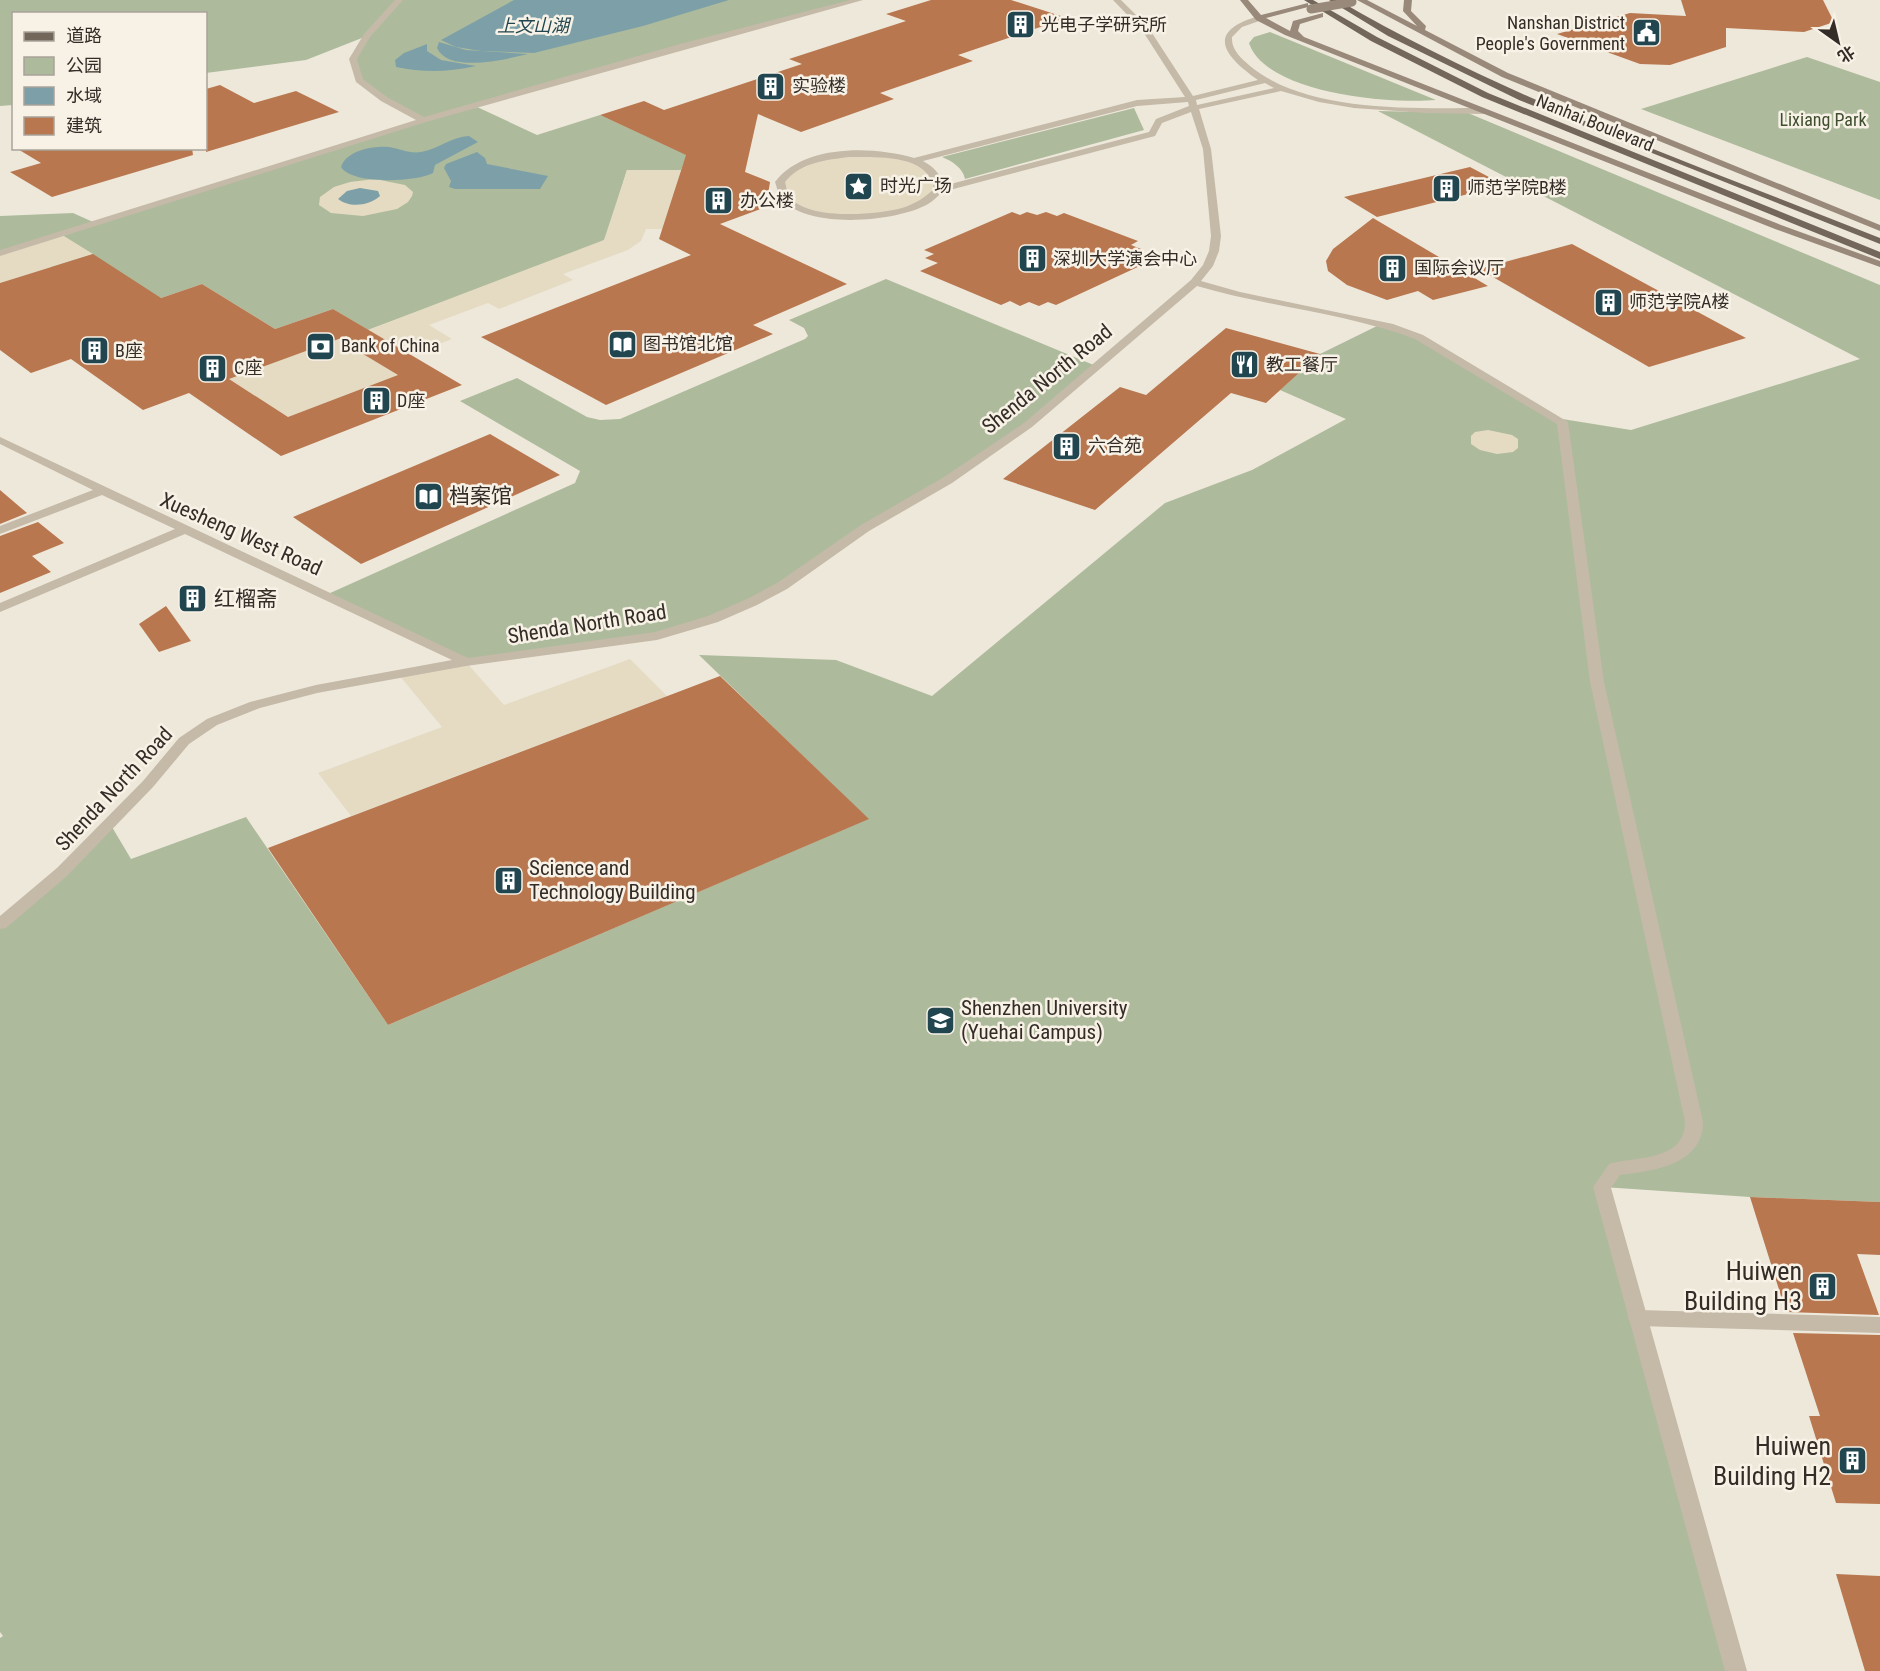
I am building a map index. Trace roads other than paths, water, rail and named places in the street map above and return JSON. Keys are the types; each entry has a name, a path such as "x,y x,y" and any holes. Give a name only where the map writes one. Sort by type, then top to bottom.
{"main road":[{"path":"1244,0 1259,18 1301,38 1778,227 1880,264"},
{"path":"1259,18 1324,0"},
{"name":"Nanhai Boulevard","path":"1333,0 1401,39 1522,98 1880,241"},
{"path":"1408,0 1407,11 1412,17 1458,52"},
{"path":"1283,2 1306,5 1359,2 1379,10 1458,52 1578,106 1880,228"},
{"path":"1301,38 1294,32 1296,23 1359,2"},
{"name":"Nanhai Boulevard","path":"1306,5 1485,95 1880,256"}],"street":[{"path":"399,0 368,36 352,59 359,80 384,99 423,120"},
{"path":"0,253 423,120 683,46 859,0"},
{"name":"Shenda North Road","path":"0,924 62,872 148,784 183,741 212,722 255,705 316,689 466,662 657,636 713,619 782,586 865,528 948,480 1028,425 1196,282 1208,266 1214,251 1216,236 1207,149 1192,104 1145,29 1117,0"},
{"path":"1259,18 1234,28 1227,39 1230,49 1240,62 1284,88 1328,100 1376,107 1484,111"},
{"path":"939,190 940,181 935,173 915,161 869,154 819,159 805,163 784,175 779,190 783,197 802,209 829,216 860,218 912,209 926,203 939,190 1152,134 1159,121 1192,104 1267,80"},
{"path":"915,161 930,155 1137,103 1192,104 1284,88"},
{"path":"1196,282 1238,295 1393,327 1419,338 1562,422 1597,682 1684,1068 1694,1129 1686,1147 1673,1157 1615,1169 1602,1187 1736,1671"},
{"name":"Xuesheng West Road","path":"0,440 101,491 328,594 466,662"},
{"path":"0,530 101,491"},
{"path":"0,608 184,530"},
{"path":"1638,1318 1880,1325"}],"water":[{"name":"上文山湖","path":"514,0 729,0 643,26 534,53 481,51 456,47 441,40"},
{"path":"439,42 466,50 528,54 493,61 466,63 453,61 443,56 437,48"},
{"path":"427,44 427,51 441,60 476,66 436,71 396,67 395,60 404,53"},
{"path":"469,136 478,142 435,165 433,173 425,176 399,180 370,179 347,173 341,167 349,157 368,148 389,147 409,152 421,152 456,138"},
{"path":"477,152 485,158 487,164 548,176 540,189 455,189 449,187 451,181 444,168 446,164"},
{"path":"360,188 378,191 380,196 359,205 348,204 338,199 347,191"}],"place":[{"name":"光电子学研究所","path":"1020,25"},
{"name":"Nanshan District People′s Government","path":"1646,33"},
{"name":"实验楼","path":"771,86"},
{"name":"时光广场","path":"859,186"},
{"name":"师范学院B楼","path":"1446,188"},
{"name":"办公楼","path":"719,201"},
{"name":"深圳大学演会中心","path":"1032,259"},
{"name":"国际会议厅","path":"1393,268"},
{"name":"师范学院A楼","path":"1608,302"},
{"name":"图书馆北馆","path":"622,344"},
{"name":"Bank of China","path":"320,346"},
{"name":"B座","path":"94,351"},
{"name":"教工餐厅","path":"1245,365"},
{"name":"C座","path":"213,368"},
{"name":"D座","path":"376,401"},
{"name":"六合苑","path":"1067,446"},
{"name":"档案馆","path":"428,496"},
{"name":"红榴斋","path":"193,599"},
{"name":"Science and Technology Building","path":"508,880"},
{"name":"Shenzhen University (Yuehai Campus)","path":"940,1020"},
{"name":"Huiwen Building H3","path":"1823,1286"},
{"name":"Huiwen Building H2","path":"1852,1461"}],"park label":[{"name":"Lixiang Park","path":"1823,120"}]}
